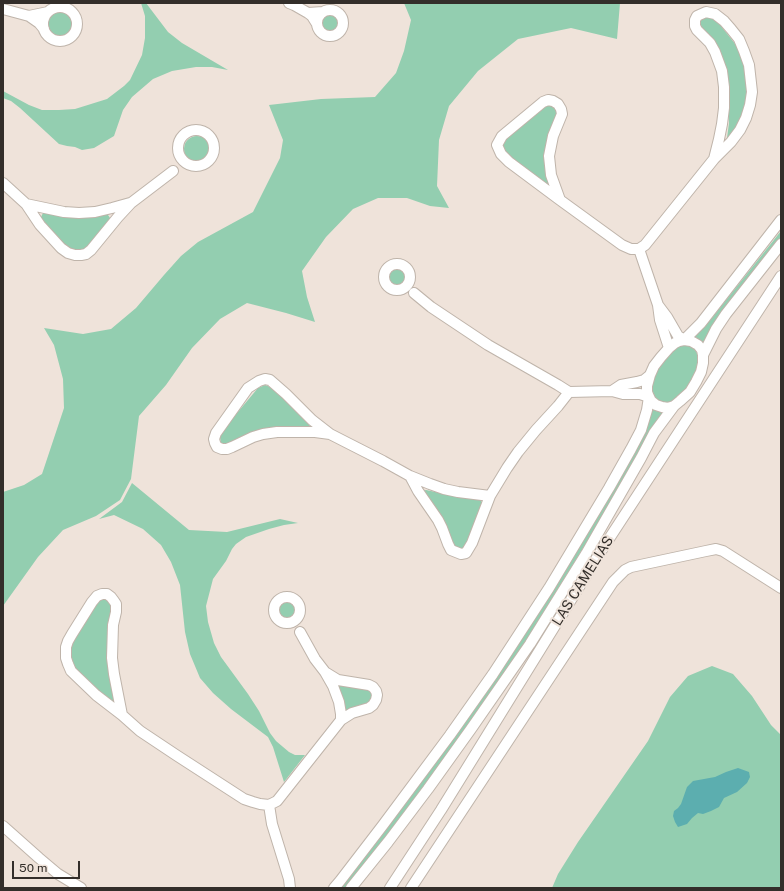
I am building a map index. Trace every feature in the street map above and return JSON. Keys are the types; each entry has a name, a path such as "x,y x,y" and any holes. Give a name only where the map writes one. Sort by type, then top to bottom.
{"street":[{"path":"292,4 308,13 315,19 318,29 325,35 329,36 338,34 343,26 342,18 336,11 327,10 323,12 308,13"},
{"path":"65,7 74,14 77,20 76,31 68,40 56,41 51,39 46,35 44,29 43,20 48,12 53,8 65,7"},
{"path":"3,9 29,16 39,23 44,29"},
{"path":"29,16 48,12"},
{"path":"317,24 318,17 323,12"},
{"path":"560,200 551,175 549,156 553,136 562,114 558,104 548,100 543,102 502,136 497,145 501,154 509,162 560,200 622,245 631,249 638,249 645,245 714,159 731,142 740,130 746,118 752,92 749,65 739,39 716,14 706,12 697,16 695,26 710,43 715,52 722,71 724,87 723,119 714,159"},
{"path":"3,183 26,204 40,225 61,248 75,255 81,255 92,250 131,203 173,171 185,166 198,166 209,160 214,150 214,143 211,138 201,131 195,130 184,135 179,146 179,152 173,171"},
{"path":"179,152 184,160 192,165"},
{"path":"26,204 64,212 79,213 95,212 131,203"},
{"path":"684,340 701,323 781,220"},
{"path":"703,355 716,329 726,314 781,244"},
{"path":"638,249 658,305 660,320 669,348"},
{"path":"409,279 406,286 395,290 387,286 384,273 389,266 402,264 410,275 409,279 414,293"},
{"name":"LAS CAMELIAS","path":"390,888 442,810 603,548 781,276"},
{"path":"400,289 414,293 431,307 488,345 569,392 612,391 623,394 640,394 649,397"},
{"path":"658,305 678,336 684,340"},
{"path":"351,888 388,842 454,753 530,644 586,554 654,433 674,406 690,392 701,372 703,364 702,350 698,345 691,341 679,341 669,348 654,366 647,386 649,397 656,405 668,408 674,406"},
{"path":"612,391 621,385 644,380 650,375"},
{"path":"330,434 315,432 277,432 263,434 240,442 227,449 217,447 214,439 216,433 248,388 259,381 265,379 270,380 277,385 312,420 330,434 410,476 444,489 490,496"},
{"path":"410,476 440,524 451,550 461,554 466,553 472,544 490,496 518,452 569,392"},
{"path":"334,888 450,735 527,623 589,522 631,449 647,410 649,397"},
{"path":"411,888 613,582 625,570 639,565 716,549 724,551 781,588"},
{"path":"122,715 112,658 112,641 116,604 107,594 102,594 97,596 92,602 72,634 66,647 66,658 72,670 96,695 146,735 244,799 260,804 270,805 277,801 341,720 352,713 369,708 373,705 377,695 373,687 338,680 325,672"},
{"path":"300,632 287,624 278,621 274,613 274,608 278,600 287,597 296,600 299,604 300,632 333,686 339,702 341,720"},
{"path":"287,624 294,622 299,617"},
{"path":"270,805 272,824 290,884 299,888"},
{"path":"3,826 58,874 81,888"}],"green space":[{"path":"141,3 146,3 168,32 182,43 228,70 212,67 196,67 172,71 153,79 132,97 123,110 114,136 94,148 82,150 59,144 20,108 11,101 3,98 3,91 42,110 75,109 107,99 130,80 142,55 145,38 145,16"},
{"path":"404,3 620,3 617,39 571,28 518,39 478,71 449,106 439,140 437,186 449,208 430,206 407,198 378,198 353,209 326,237 302,271 307,297 315,322 247,303 220,319 192,348 166,385 139,416 131,479 120,500 96,516 63,530 38,557 3,606 3,492 24,485 42,474 64,408 63,379 54,345 44,328 83,334 111,329 136,308 181,256 198,242 253,212 280,158 283,140 269,105 321,99 375,97 396,73 404,51 411,20"},
{"path":"61,11 70,15 74,24 70,33 61,37 52,33 48,24 52,15"},
{"path":"330,13 337,16 340,23 337,30 330,33 323,30 320,23 323,16"},
{"path":"704,17 713,18 721,26 736,45 745,64 748,86 747,100 743,116 729,141 727,138 729,123 726,80 698,28 698,21"},
{"path":"548,105 553,106 557,111 557,119 551,129 545,154 545,168 550,185 548,187 510,160 502,146 505,139"},
{"path":"197,136 206,140 210,149 206,158 197,162 188,158 184,149 188,140"},
{"path":"43,213 80,217 98,217 108,215 111,222 88,250 71,252 42,222 41,217"},
{"path":"781,231 781,237 716,320 702,344 693,336 711,319"},
{"path":"397,267 404,270 407,277 404,284 397,287 390,284 387,277 390,270"},
{"path":"687,344 695,349 699,358 697,372 691,384 675,403 661,405 652,397 652,380 668,352 678,346"},
{"path":"265,385 273,388 310,426 310,429 225,446 221,444 220,437 222,431 258,388"},
{"path":"652,406 656,411 662,412 662,416 609,506 522,647 434,772 347,888 337,888 505,664"},
{"path":"132,483 189,530 227,532 280,519 298,523 269,529 246,537 236,544 213,579 206,606 208,622 214,643 221,657 259,711 270,733 276,741 289,752 295,755 305,755 284,782 273,747 268,737 231,709 213,693 200,678 190,654 185,632 180,585 171,562 161,545 143,529 114,515 99,519 122,502"},
{"path":"426,490 479,499 483,503 471,535 463,550 455,550 422,491"},
{"path":"99,600 108,600 111,604 116,700 113,704 73,668 70,659 71,647 76,632"},
{"path":"287,600 294,603 297,610 294,617 287,620 280,617 277,610 280,603"},
{"path":"712,666 733,674 752,696 771,725 781,735 781,888 552,888 558,874 578,842 648,741 670,697 688,676"},
{"path":"337,684 365,689 371,692 373,697 372,703 347,713"}],"water":[{"path":"738,768 749,772 750,777 747,783 737,792 724,798 719,807 703,814 698,813 687,824 678,827 673,816 674,811 681,804 687,787 693,781 715,777"}]}
